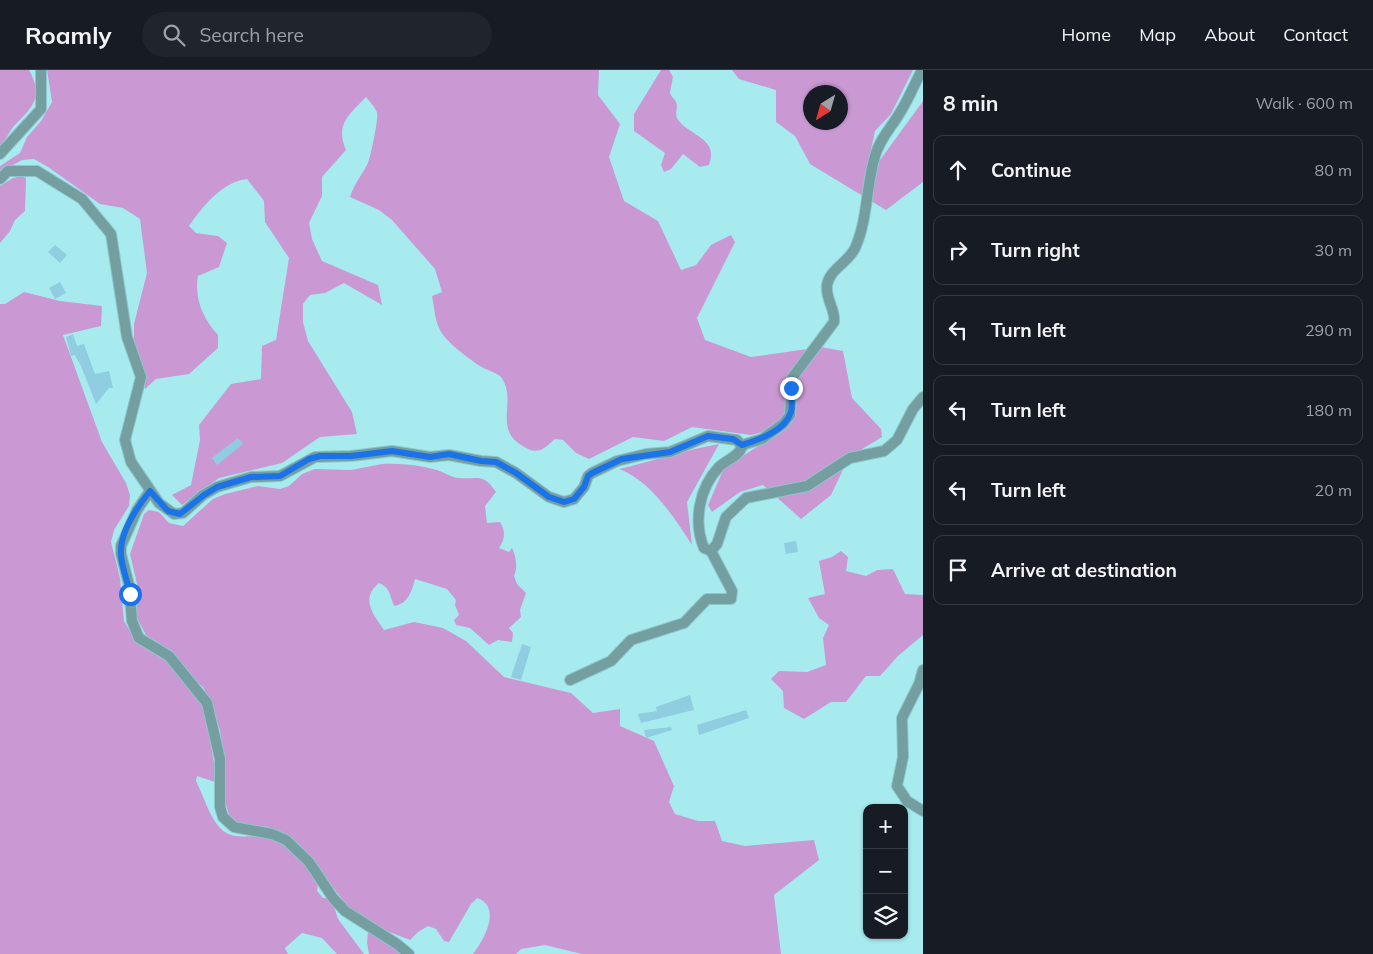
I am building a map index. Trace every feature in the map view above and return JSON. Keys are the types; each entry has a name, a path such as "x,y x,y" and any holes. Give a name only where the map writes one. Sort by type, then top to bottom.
{"street":[{"path":"0,154 41,110 41,70"},
{"path":"742,445 762,439 783,424 790,415 792,378 834,322 835,318 827,298 827,284 834,272 851,256 856,247 862,227 874,159 879,142 902,110 922,70"},
{"path":"0,179 8,171 37,171 82,199 111,234 127,338 140,377 125,440 130,462 150,491 168,511 180,514 217,487 251,477 280,476 315,457 351,456 392,451 430,457 449,454 481,461 496,462 516,473 549,497 564,502 574,499 584,487 588,476 592,473 622,459 670,452 708,436 733,439 742,445"},
{"path":"711,551 717,544 726,517 746,498 807,486 850,458 884,452 897,440 913,408 923,397"},
{"path":"570,680 611,661 631,640 684,623 707,599 731,600 732,591 711,551 704,548 699,514 701,499 716,472 740,452 742,445"},
{"path":"150,491 137,510 121,546 121,554 129,585 132,621 139,638 169,656 207,703 220,759 220,807 223,817 234,827 272,834 286,840 309,862 333,898 345,911 397,944 408,954"},
{"path":"923,670 916,691 902,718 903,757 897,786 907,801 923,811"}],"shaded area":[{"path":"0,70 29,70 36,87 36,95 31,107 0,146"},
{"path":"47,70 599,70 598,95 620,124 609,157 624,201 658,221 681,270 696,265 711,245 731,235 735,242 697,318 705,340 751,357 821,347 843,351 852,398 881,429 882,437 849,457 831,495 801,519 763,485 740,492 712,512 708,505 724,468 788,427 788,416 770,430 751,435 692,427 664,441 633,437 589,459 576,453 563,440 555,439 545,448 538,451 526,448 515,441 509,433 507,424 506,386 501,377 464,355 443,335 438,326 432,296 442,292 435,269 392,220 379,210 350,197 368,163 376,130 377,113 366,97 349,115 343,127 343,141 346,150 322,177 322,196 309,223 312,239 322,261 378,285 382,305 344,283 325,293 310,295 303,304 303,322 308,341 352,412 357,434 320,437 282,463 219,478 182,505 172,495 191,485 200,440 199,425 231,384 261,379 262,346 276,340 289,258 265,222 264,201 247,179 229,185 214,196 189,226 196,233 218,236 227,243 219,267 198,276 197,284 201,308 208,322 218,335 218,348 189,374 156,379 145,389 134,340 134,324 147,273 140,219 123,208 100,204 34,159 22,160 0,172 0,166 20,153 27,137 41,121 52,102"},
{"path":"661,70 669,70 673,77 670,92 677,105 677,118 684,126 702,139 710,149 709,165 700,167 683,154 671,169 664,172 661,165 665,153 634,131 634,114"},
{"path":"732,70 913,70 891,114 875,131 864,182 923,101 923,182 886,210 810,164 795,136 776,122 776,90 739,79"},
{"path":"22,176 26,178 25,211 15,220 10,231 0,243 0,186 13,178"},
{"path":"24,292 60,301 102,306 101,326 63,335 102,442 126,483 130,495 129,506 114,530 111,542 120,578 124,621 136,641 166,660 204,707 217,779 215,782 197,776 196,781 210,812 217,824 226,833 238,836 269,838 291,850 318,882 317,891 323,898 329,898 333,903 338,919 364,954 337,954 322,938 302,933 285,948 288,954 0,954 0,304 5,304"},
{"path":"719,444 687,502 692,545 661,501 641,482 619,469"},
{"path":"382,464 417,466 437,470 456,478 479,478 487,482 496,492 485,506 487,523 500,522 504,535 503,542 499,548 509,552 512,548 516,562 514,576 517,584 526,593 520,610 521,617 509,628 513,633 512,642 498,640 489,645 470,628 456,625 454,620 459,615 455,605 456,600 447,589 415,579 406,600 394,606 388,589 379,583 373,589 369,601 373,612 384,630 414,622 443,628 466,641 504,677 571,693 593,713 620,709 620,726 654,741 674,786 669,802 675,814 698,821 715,821 722,841 745,846 814,840 819,860 774,895 781,954 582,954 545,945 521,949 516,954 473,954 486,933 490,916 485,902 477,898 471,904 449,942 444,941 436,929 428,926 410,940 366,923 351,911 314,862 289,836 268,827 237,823 230,818 226,805 220,730 208,697 203,687 188,675 173,654 146,635 137,618 137,584 130,554 144,514 149,510 159,512 169,523 183,526 213,499 225,494 258,486 280,489 289,486 302,474 315,469 351,470"},
{"path":"841,551 848,557 846,571 866,576 877,570 893,569 905,594 923,595 923,635 898,656 880,676 866,676 846,702 831,702 804,719 784,708 783,691 771,679 779,671 807,672 826,665 823,638 829,625 819,618 808,598 825,594 819,561 832,557"},
{"path":"368,931 402,954 369,954 367,943"}],"building":[{"path":"55,245 67,255 60,263 48,252"},
{"path":"60,282 66,293 55,299 49,288"},
{"path":"73,334 77,346 84,344 95,374 109,371 113,388 109,388 96,404 81,366 75,355 71,356 66,337"},
{"path":"238,438 243,444 217,465 212,458"},
{"path":"796,541 798,552 786,554 784,543"},
{"path":"522,644 531,647 521,680 511,677"},
{"path":"690,695 694,710 641,723 638,714 657,711 656,707"},
{"path":"746,710 749,718 699,735 697,725"},
{"path":"671,727 672,730 646,738 644,730"}],"route":[{"path":"130,594 120,551 127,529 150,491 159,503 168,511 177,515 183,513 210,490 217,487 251,477 280,476 315,457 351,456 392,451 430,457 449,454 481,461 496,462 516,473 549,497 559,502 564,502 574,499 584,487 588,476 592,473 622,459 670,452 708,436 733,439 739,441 742,445 762,439 783,424 790,415 792,408 791,388"}]}
